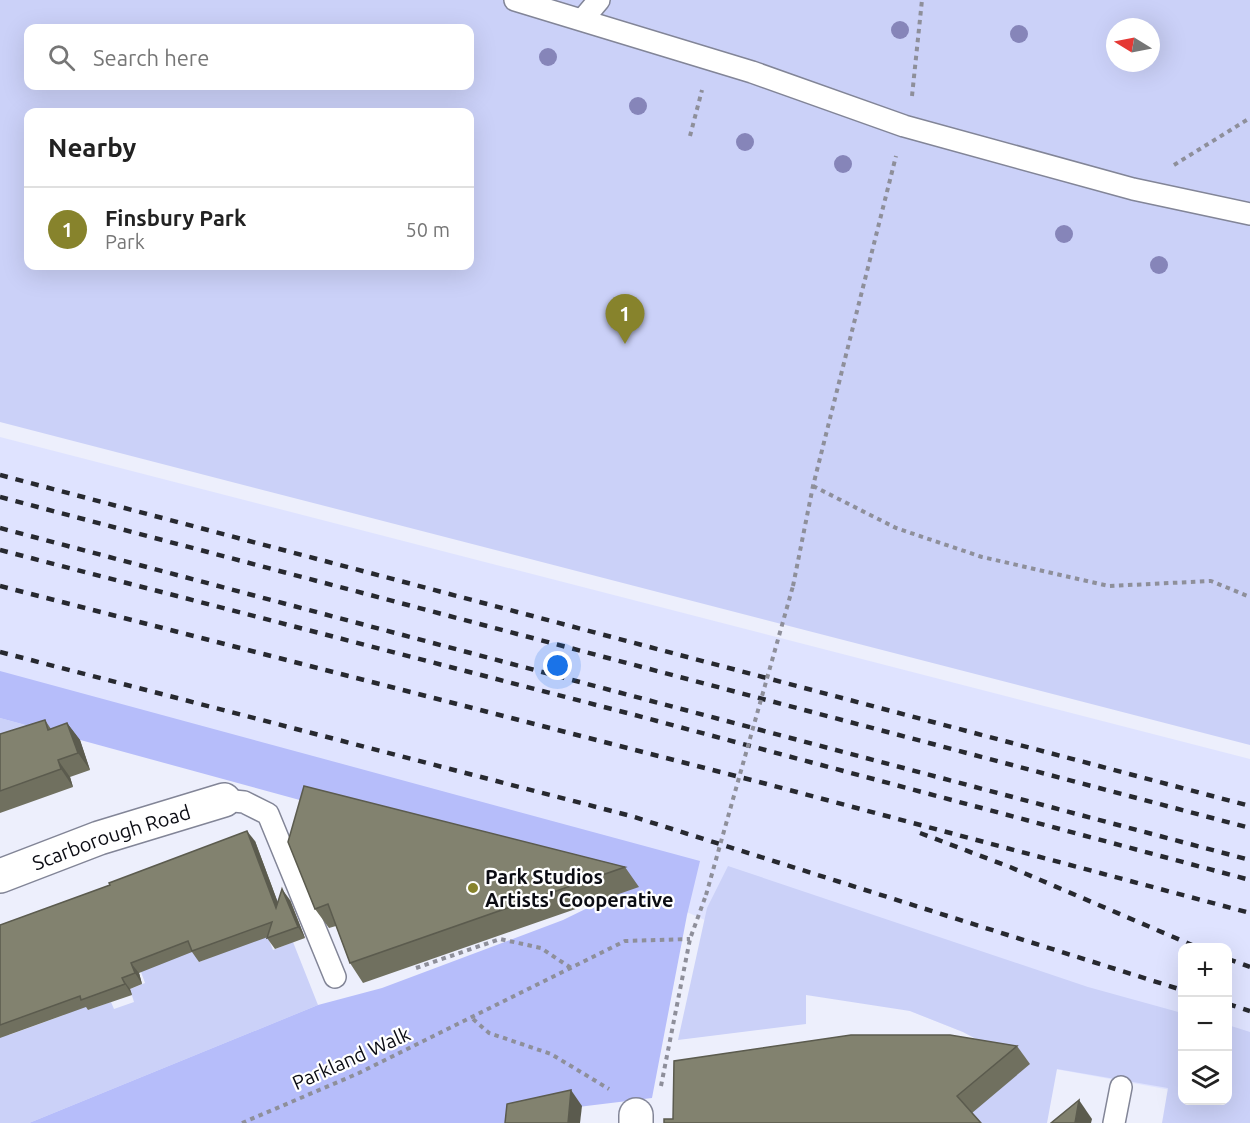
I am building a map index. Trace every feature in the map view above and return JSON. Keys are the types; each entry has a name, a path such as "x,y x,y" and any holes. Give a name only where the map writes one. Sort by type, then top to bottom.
{"street":[{"name":"Scarborough Road","path":"0,876 99,838 224,800"}],"lane":[{"path":"515,0 752,72 904,126 1133,189 1250,214"},
{"path":"583,19 599,0"},
{"path":"224,800 244,802 268,814 335,977"},
{"path":"1114,1123 1121,1087"}],"path":[{"path":"912,100 922,0"},
{"path":"1133,189 1250,118"},
{"path":"690,136 694,120"},
{"path":"473,1018 489,1034 551,1054 630,1110 655,1102 660,1089 690,939 706,895 793,586 813,486 896,155"},
{"path":"813,486 896,528 982,557 1109,586 1210,581 1250,597"},
{"path":"416,968 500,939 541,948 572,969"},
{"name":"Parkland Walk","path":"242,1123 359,1073 625,941 690,939"}],"shaded area":[{"path":"0,0 1250,0 1250,745 0,422"},
{"path":"0,437 1250,759 1250,1106 1232,1101 1232,943 1178,943 1178,1091 1022,1063 963,1032 910,1011 617,881 0,718"},
{"path":"0,671 700,861 687,915 652,1098 578,1107 507,1123 29,1123 318,1005 382,988 563,920 614,895 617,881 318,805 0,718"},
{"path":"0,718 80,740 60,747 0,749"},
{"path":"728,866 1088,987 1178,1012 1178,1105 1232,1105 1232,1026 1250,1032 1250,1123 1162,1123 1168,1088 1057,1069 1047,1123 960,1123 1022,1063 963,1032 910,1011 806,995 806,1024 678,1040 707,908"},
{"path":"187,929 199,962 267,935 273,950 293,942 318,1005 29,1123 0,1123 0,1009 9,1035 64,1015 74,971 88,1010 111,1002 114,1009 134,1002 130,989 145,983 141,972"}],"building":[{"path":"45,720 48,730 67,723 78,753 58,760 61,769 0,791 0,734"},
{"name":"Park Studios Artists' Cooperative","path":"304,786 625,867 350,963 328,904 315,909 288,842"},
{"path":"247,831 276,908 282,889 298,927 267,938 272,922 192,951 188,941 131,963 135,973 122,978 125,984 81,1000 80,996 0,1025 0,925"},
{"path":"851,1035 950,1035 1017,1046 957,1096 981,1123 664,1123 664,1119 673,1119 674,1061"},
{"path":"571,1090 568,1123 505,1123 507,1104"},
{"path":"1079,1100 1075,1123 1051,1123"}],"railway":[{"path":"0,475 1250,806"},
{"path":"0,497 1250,828"},
{"path":"0,528 1250,860"},
{"path":"0,550 631,714 1250,880"},
{"path":"0,586 763,783 1250,913"},
{"path":"0,652 631,816 1178,989"},
{"path":"920,833 1010,867 1187,943"},
{"path":"1232,960 1250,967"},
{"path":"1232,1005 1250,1011"}],"place":[{"name":"Finsbury Park","path":"625,344"},
{"name":"Park Studios Artists' Cooperative","path":"473,888"}]}
